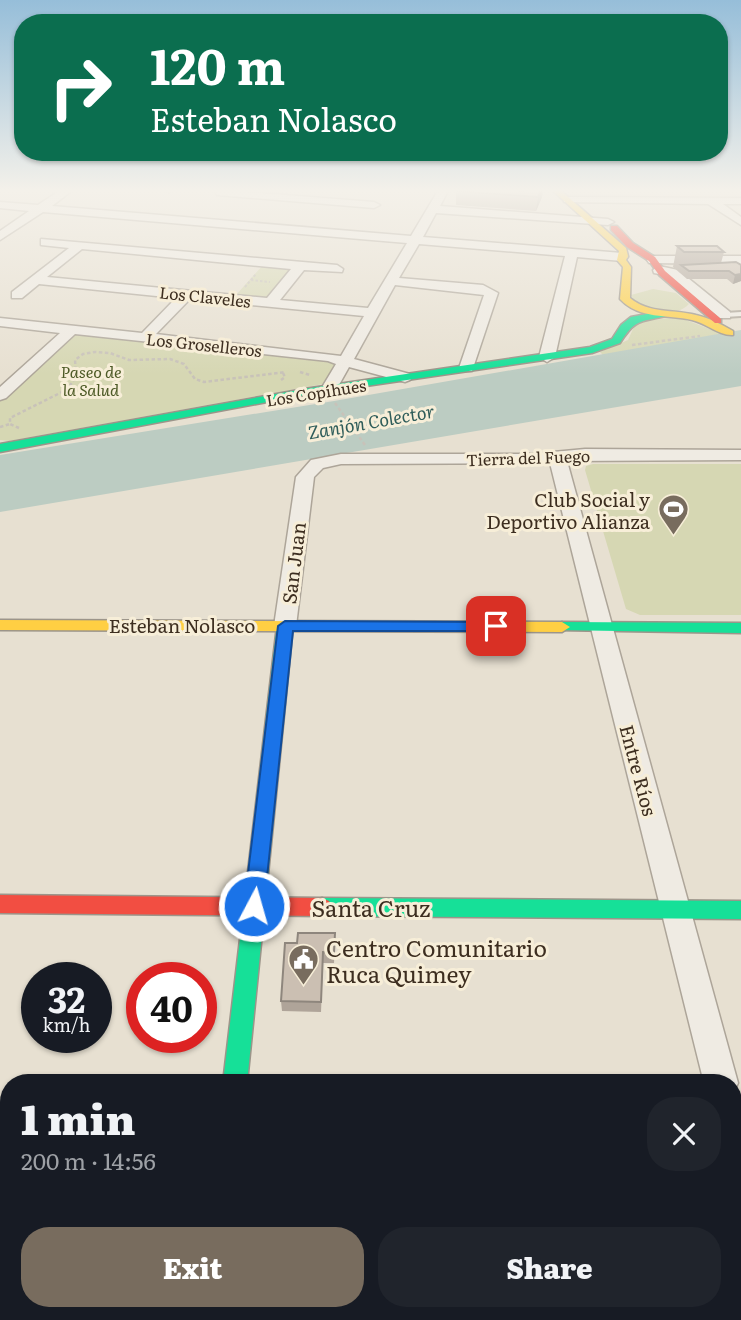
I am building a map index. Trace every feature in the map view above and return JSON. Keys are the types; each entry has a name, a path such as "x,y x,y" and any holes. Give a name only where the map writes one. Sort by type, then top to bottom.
{"main road":[{"path":"621,251 624,259 624,327"},
{"path":"637,251 735,338"},
{"path":"624,259 653,263"},
{"path":"625,298 629,292 648,287 672,289 691,298 694,304 690,309 666,314"},
{"path":"625,298 640,310 704,320 735,338"},
{"name":"Los Copíhues","path":"2,447 332,395 405,377 547,357 609,345 621,337 624,327 637,318 666,314"},
{"name":"Esteban Nolasco","path":"0,625 741,628"},
{"name":"San Juan","path":"236,1074 285,626"},
{"name":"Santa Cruz","path":"0,904 741,910"}],"street":[{"path":"17,295 73,251"},
{"path":"142,251 337,269"},
{"path":"332,395 345,361 409,251"},
{"path":"543,251 624,259"},
{"path":"547,357 572,253"},
{"path":"653,263 741,260"},
{"path":"653,263 673,273 724,315"},
{"path":"270,303 300,265"},
{"name":"Los Claveles","path":"36,280 373,313"},
{"path":"391,281 489,291 491,295 467,369"},
{"path":"145,338 186,295"},
{"name":"Los Groselleros","path":"0,322 345,361 405,377"},
{"path":"0,395 71,330"},
{"name":"Tierra del Fuego","path":"315,465 347,459 741,455"},
{"name":"Entre Ríos","path":"557,456 719,1074"},
{"name":"San Juan","path":"285,626 305,477 315,465"}],"lane":[{"path":"724,315 741,314"}],"path":[{"path":"244,288 258,272"},
{"path":"251,280 279,282"},
{"path":"10,424 9,419 13,416 68,389 76,376 75,360 88,353 106,353 129,360 170,359 184,364 195,379 204,382 285,373 285,377 279,380"},
{"path":"332,395 367,448"},
{"path":"0,427 10,424 24,428"}],"green space":[{"path":"264,264 292,268 268,298 235,296"},
{"path":"653,289 676,293 689,304 671,312 637,306 631,295"},
{"path":"678,317 723,334 603,355 600,352 628,340 641,321"},
{"name":"Paseo de la Salud","path":"78,333 331,361 336,366 323,384 9,441 0,440 0,400 69,337"},
{"name":"Club Social y Deportivo Alianza","path":"741,464 741,615 640,615 626,609 585,470 586,466"}],"water":[{"name":"Zanjón Colector","path":"741,330 741,386 0,512 0,455 334,401"}],"building":[{"path":"682,251 724,252 684,252"},
{"path":"736,262 741,265 741,274 735,275 729,271 689,271 681,265"},
{"name":"Centro Comunitario Ruca Quimey","path":"298,933 335,933 334,953 323,952 321,1002 281,1001 285,943 297,943"}],"traffic: fast":[{"path":"0,448 304,392 592,350 616,341 624,327 634,319 663,314"},
{"path":"236,1074 285,626"},
{"path":"562,627 741,628"},
{"path":"322,907 741,910"}],"traffic: slow":[{"path":"623,251 621,260 627,267 625,299 632,305 649,312 693,317 729,333"},
{"path":"0,625 562,627"}],"traffic: jam":[{"path":"639,251 652,259 662,273 718,321"},
{"path":"0,904 322,907"}],"place":[{"name":"Club Social y Deportivo Alianza","path":"673,537"},
{"name":"Centro Comunitario Ruca Quimey","path":"303,987"}],"route":[{"path":"254,906 285,626 496,626"}]}
